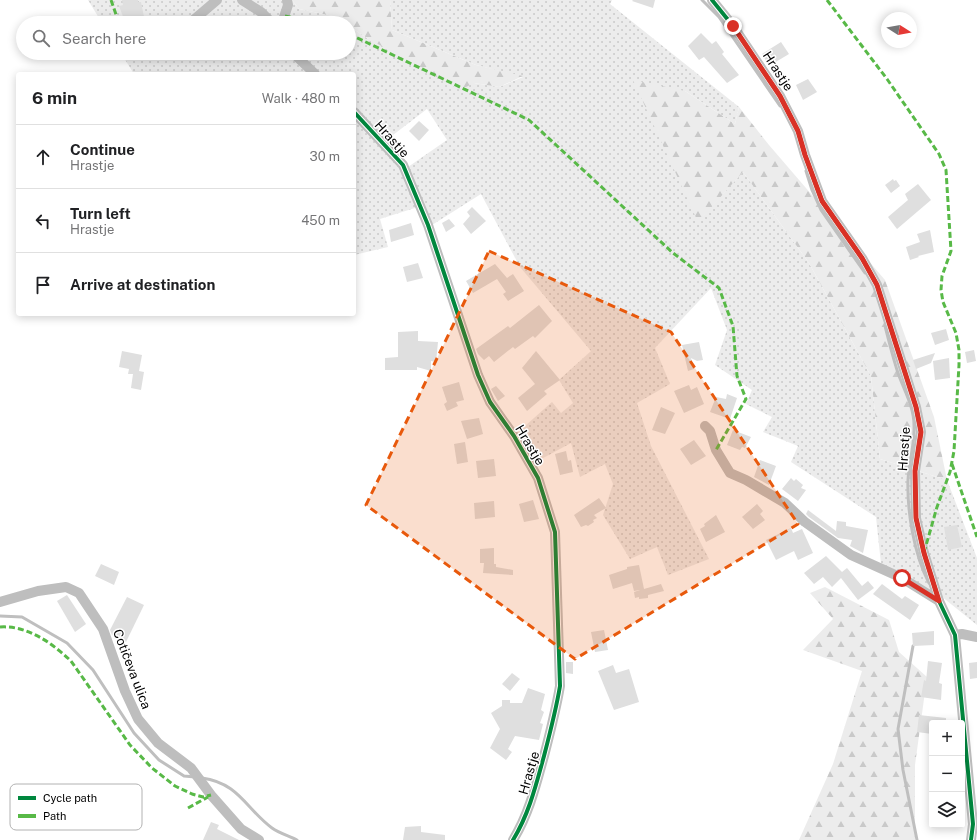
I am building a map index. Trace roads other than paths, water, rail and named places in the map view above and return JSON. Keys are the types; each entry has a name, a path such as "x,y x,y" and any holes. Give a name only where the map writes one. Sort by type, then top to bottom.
{"street":[{"path":"198,16 217,0"},
{"path":"242,0 264,16"},
{"path":"284,16 288,5 287,0"},
{"name":"Hrastje","path":"712,0 733,26 780,96 798,131 822,201 862,258 877,285 916,407 921,432 915,471 916,518 924,553 939,601 955,635 973,824 971,840"},
{"path":"300,60 313,72"},
{"name":"Hrastje","path":"356,114 403,165 428,225 478,375 490,402 514,436 538,478 555,532 560,686 557,708 534,793 522,825 513,840"},
{"path":"704,426 710,431 716,450 730,473 746,480 786,503 805,522 851,555 902,578 939,601"},
{"name":"Cotičeva ulica","path":"0,602 38,591 66,587 79,593 103,629 125,691 138,720 158,743 191,768 241,830 259,840"},
{"path":"955,635 962,634 977,637"}],"waterway":[{"path":"702,0 719,17 780,106"},
{"path":"806,171 812,190 821,210 865,273"},
{"path":"885,326 896,367 911,405 914,418 914,439 908,480 910,519 919,559 929,583"},
{"path":"0,616 22,617 67,643 93,670 134,733 159,760 184,776 195,777"},
{"path":"913,646 898,729 903,770 917,840"},
{"path":"202,778 225,785 234,791 263,821 272,828 297,840"}]}
